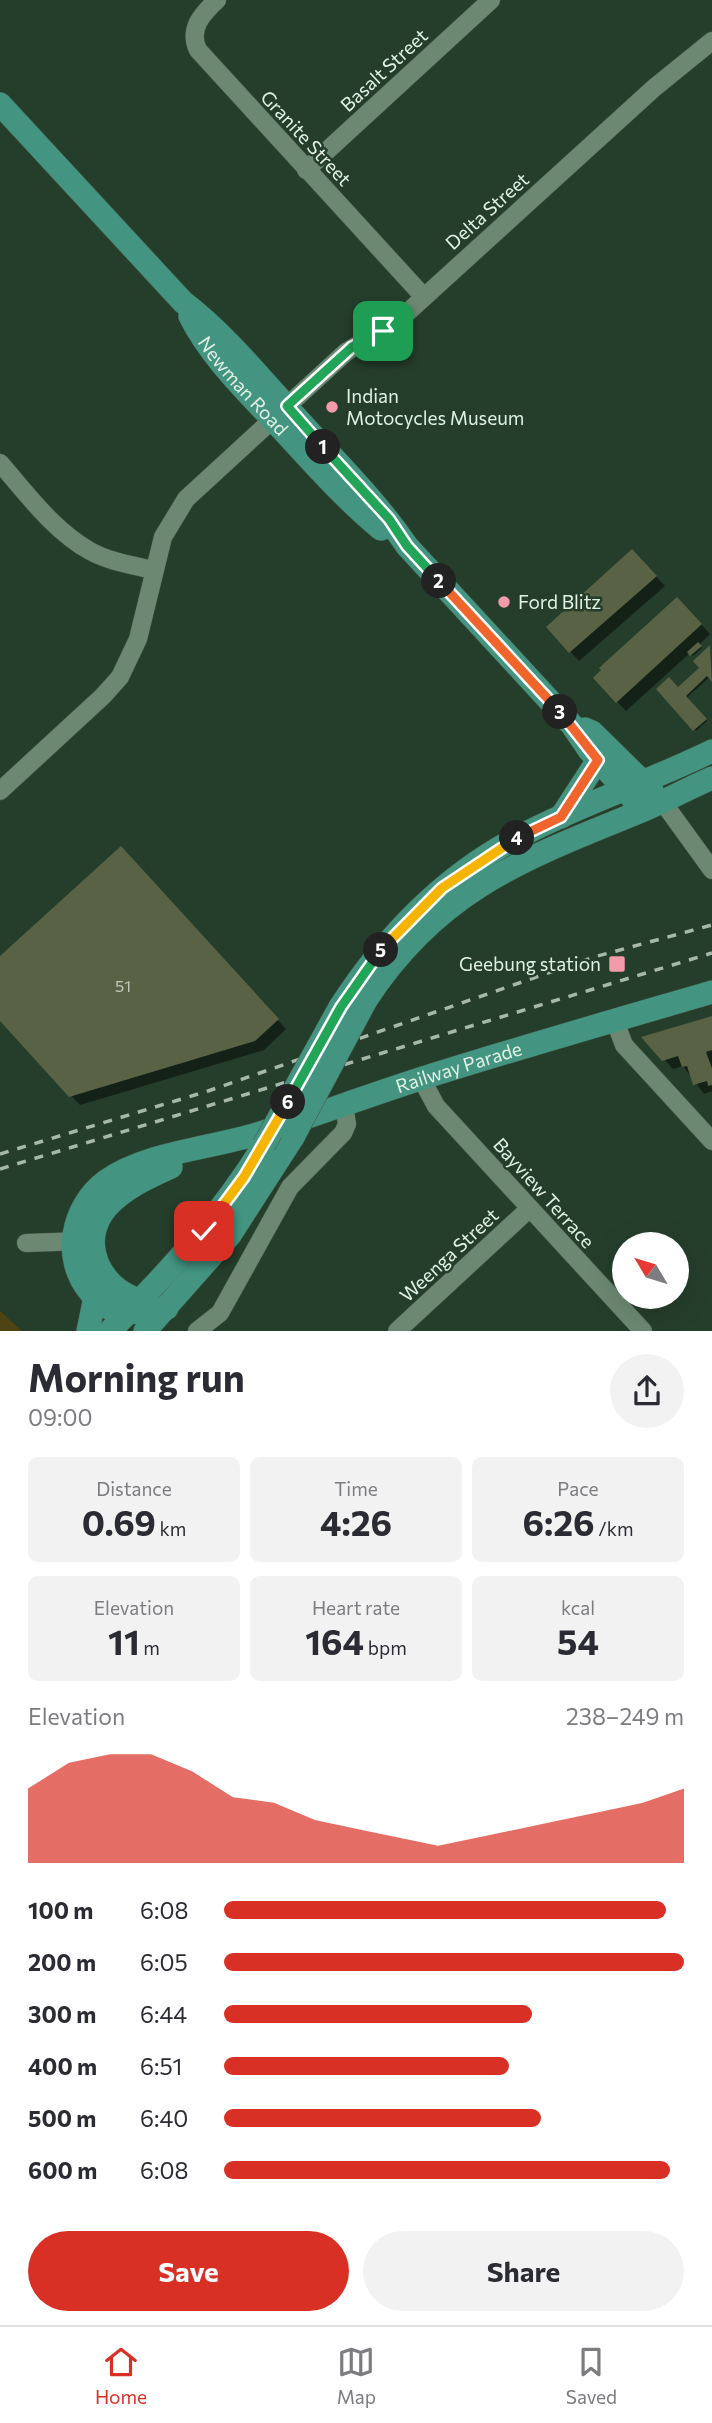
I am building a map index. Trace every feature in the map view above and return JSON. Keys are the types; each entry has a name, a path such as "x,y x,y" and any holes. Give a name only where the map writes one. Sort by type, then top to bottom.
{"main road":[{"name":"Newman Road","path":"0,104 183,302 213,353 280,413 346,498 407,546 572,725 598,760 634,785"},
{"name":"Newman Road","path":"572,725 592,732 653,806"},
{"path":"125,1315 204,1231 264,1145 341,1007 384,946 442,888 488,855 561,817 712,751"},
{"path":"561,817 598,760"},
{"path":"148,1331 230,1235 293,1137 366,1000 406,946 438,915 473,888 528,859 712,778"},
{"name":"Railway Parade","path":"84,1241 78,1270 95,1297 110,1309 125,1315 123,1294 106,1280 75,1225 84,1204 112,1176 153,1161 208,1148 421,1079 712,992"},
{"path":"88,1331 95,1297"},
{"path":"125,1315 167,1308"}],"street":[{"name":"Granite Street","path":"217,0 196,25 194,38 198,50 424,297"},
{"name":"Basalt Street","path":"306,170 491,0"},
{"name":"Delta Street","path":"0,790 103,696 120,677 138,639 163,537 178,508 352,347 390,327 660,82 712,41"},
{"path":"0,463 56,526 76,543 103,557 153,570"},
{"name":"Newman Road","path":"653,806 712,870"},
{"path":"615,1021 624,1045 712,1141"},
{"name":"Bayview Terrace","path":"421,1079 436,1106 643,1331"},
{"path":"197,1331 220,1313 277,1206 310,1164 344,1133 347,1124 344,1106"},
{"name":"Weenga Street","path":"397,1331 529,1209"},
{"path":"26,1243 84,1241"}],"shaded area":[{"path":"0,1311 22,1331 0,1331"}],"building":[{"path":"632,549 657,576 569,653 546,627"},
{"path":"677,597 702,624 616,703 593,678 601,670 599,668"},
{"path":"698,642 702,646 690,656 687,652"},
{"path":"710,645 712,682 707,676 686,696 707,719 693,731 656,689 669,677 678,687 699,668 693,661"},
{"path":"121,846 279,1019 255,1041 69,1097 0,1021 0,956"},
{"path":"712,1016 712,1050 706,1052 712,1068 712,1085 708,1086 707,1081 693,1085 687,1066 682,1067 678,1056 662,1061 641,1037"}],"railway":[{"path":"0,1154 208,1091 594,957 712,925"},
{"path":"0,1169 712,953"}],"place":[{"name":"Indian Motocycles Museum","path":"332,407"},
{"name":"Ford Blitz","path":"504,602"},
{"name":"Geebung station","path":"617,964"}],"route":[{"path":"204,1231 244,1177 341,1007 384,946 423,905 464,870 511,841 561,817 598,760 572,725 407,546 389,519 287,406 352,347 383,331"}]}
